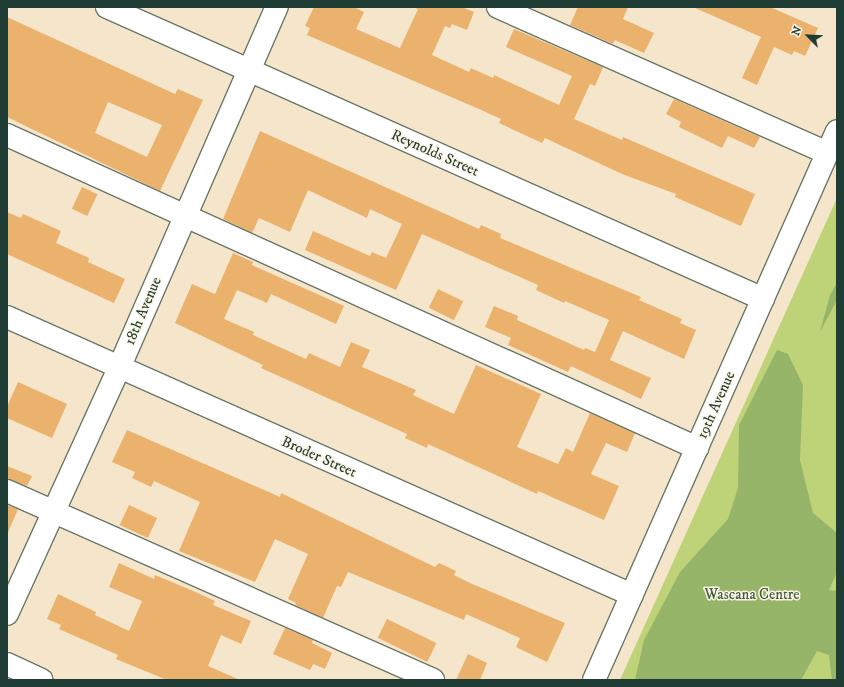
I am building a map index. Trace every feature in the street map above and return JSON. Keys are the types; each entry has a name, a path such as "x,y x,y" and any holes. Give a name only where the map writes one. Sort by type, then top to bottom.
{"street":[{"name":"Reynolds Street","path":"107,7 763,299"},
{"name":"18th Avenue","path":"7,614 52,512 119,368 184,216 277,7"},
{"path":"498,7 827,153"},
{"name":"19th Avenue","path":"594,680 837,131"},
{"path":"7,135 697,448"},
{"name":"Broder Street","path":"7,317 632,595"},
{"path":"7,492 433,680"},
{"path":"7,664 42,680"}],"green space":[{"name":"Wascana Centre","path":"837,198 837,680 620,680"},
{"path":"837,283 837,300 820,332 830,295"},
{"name":"Wascana Centre","path":"777,350 788,354 803,385 800,460 813,513 837,533 837,572 829,590 837,591 837,680 832,680 829,655 817,651 801,680 635,680 644,640 680,572 728,519 738,488 739,425"}],"building":[{"path":"314,7 354,7 364,12 356,29 400,48 418,9 413,7 462,7 474,12 467,30 452,24 450,28 445,26 432,55 469,72 471,68 493,78 494,75 559,105 572,76 506,47 514,29 603,67 595,86 590,84 574,119 622,140 623,137 755,194 741,226 675,197 676,194 622,174 545,138 542,143 499,123 501,119 307,35 310,28 305,26"},
{"path":"578,7 628,7 623,19 654,33 644,53 615,40 613,44 570,25"},
{"path":"693,7 770,7 818,28 805,56 794,51 792,55 774,47 757,85 742,78 761,37"},
{"path":"7,17 175,94 178,89 203,100 160,191 7,117","holes":["108,102 162,125 147,157 95,133"]},
{"path":"674,99 760,137 754,148 728,136 722,148 679,127 681,122 666,114"},
{"path":"260,131 479,229 481,225 501,234 500,238 641,297 639,300 682,319 680,323 696,330 684,359 623,331 610,360 651,378 641,399 571,366 568,372 508,345 511,338 485,327 494,306 518,316 517,320 584,350 585,348 595,352 609,320 565,301 564,303 536,290 538,285 422,234 396,290 305,250 313,231 370,256 372,252 386,258 402,224 370,209 367,218 308,190 290,232 259,218 252,233 223,219"},
{"path":"82,187 97,194 87,216 72,209"},
{"path":"7,212 21,218 23,214 61,231 56,243 89,258 88,262 125,279 114,303 7,254"},
{"path":"233,253 253,262 252,265 344,306 336,324 271,294 267,303 237,290 224,319 254,332 253,335 306,359 309,353 340,367 351,342 370,350 362,367 416,390 413,395 454,414 476,365 541,394 517,447 558,464 566,448 573,452 590,413 635,433 627,452 606,443 591,474 619,486 604,520 538,491 537,494 428,444 427,448 405,438 407,434 261,368 263,365 175,323 192,284 215,294"},
{"path":"438,289 463,301 454,320 429,308"},
{"path":"18,382 67,404 52,438 7,418 7,407"},
{"path":"127,430 280,497 281,493 435,567 439,563 456,571 454,575 470,583 565,623 547,662 516,647 520,638 466,614 464,620 348,572 341,587 337,586 323,618 295,605 296,603 288,599 308,554 275,539 255,582 179,551 200,502 154,481 151,487 132,478 135,472 112,462"},
{"path":"7,466 32,476 27,486 7,479"},
{"path":"7,505 18,509 7,535"},
{"path":"129,505 157,518 148,538 120,525"},
{"path":"119,563 154,579 155,575 191,590 215,601 213,605 251,621 241,644 221,635 208,666 240,680 167,680 116,659 118,655 59,629 61,625 47,619 58,594 96,612 95,615 129,631 142,601 109,587"},
{"path":"387,619 436,643 427,662 378,638"},
{"path":"285,628 313,640 312,643 332,653 325,669 313,664 310,670 273,654"},
{"path":"468,654 487,663 480,680 456,680"}]}
